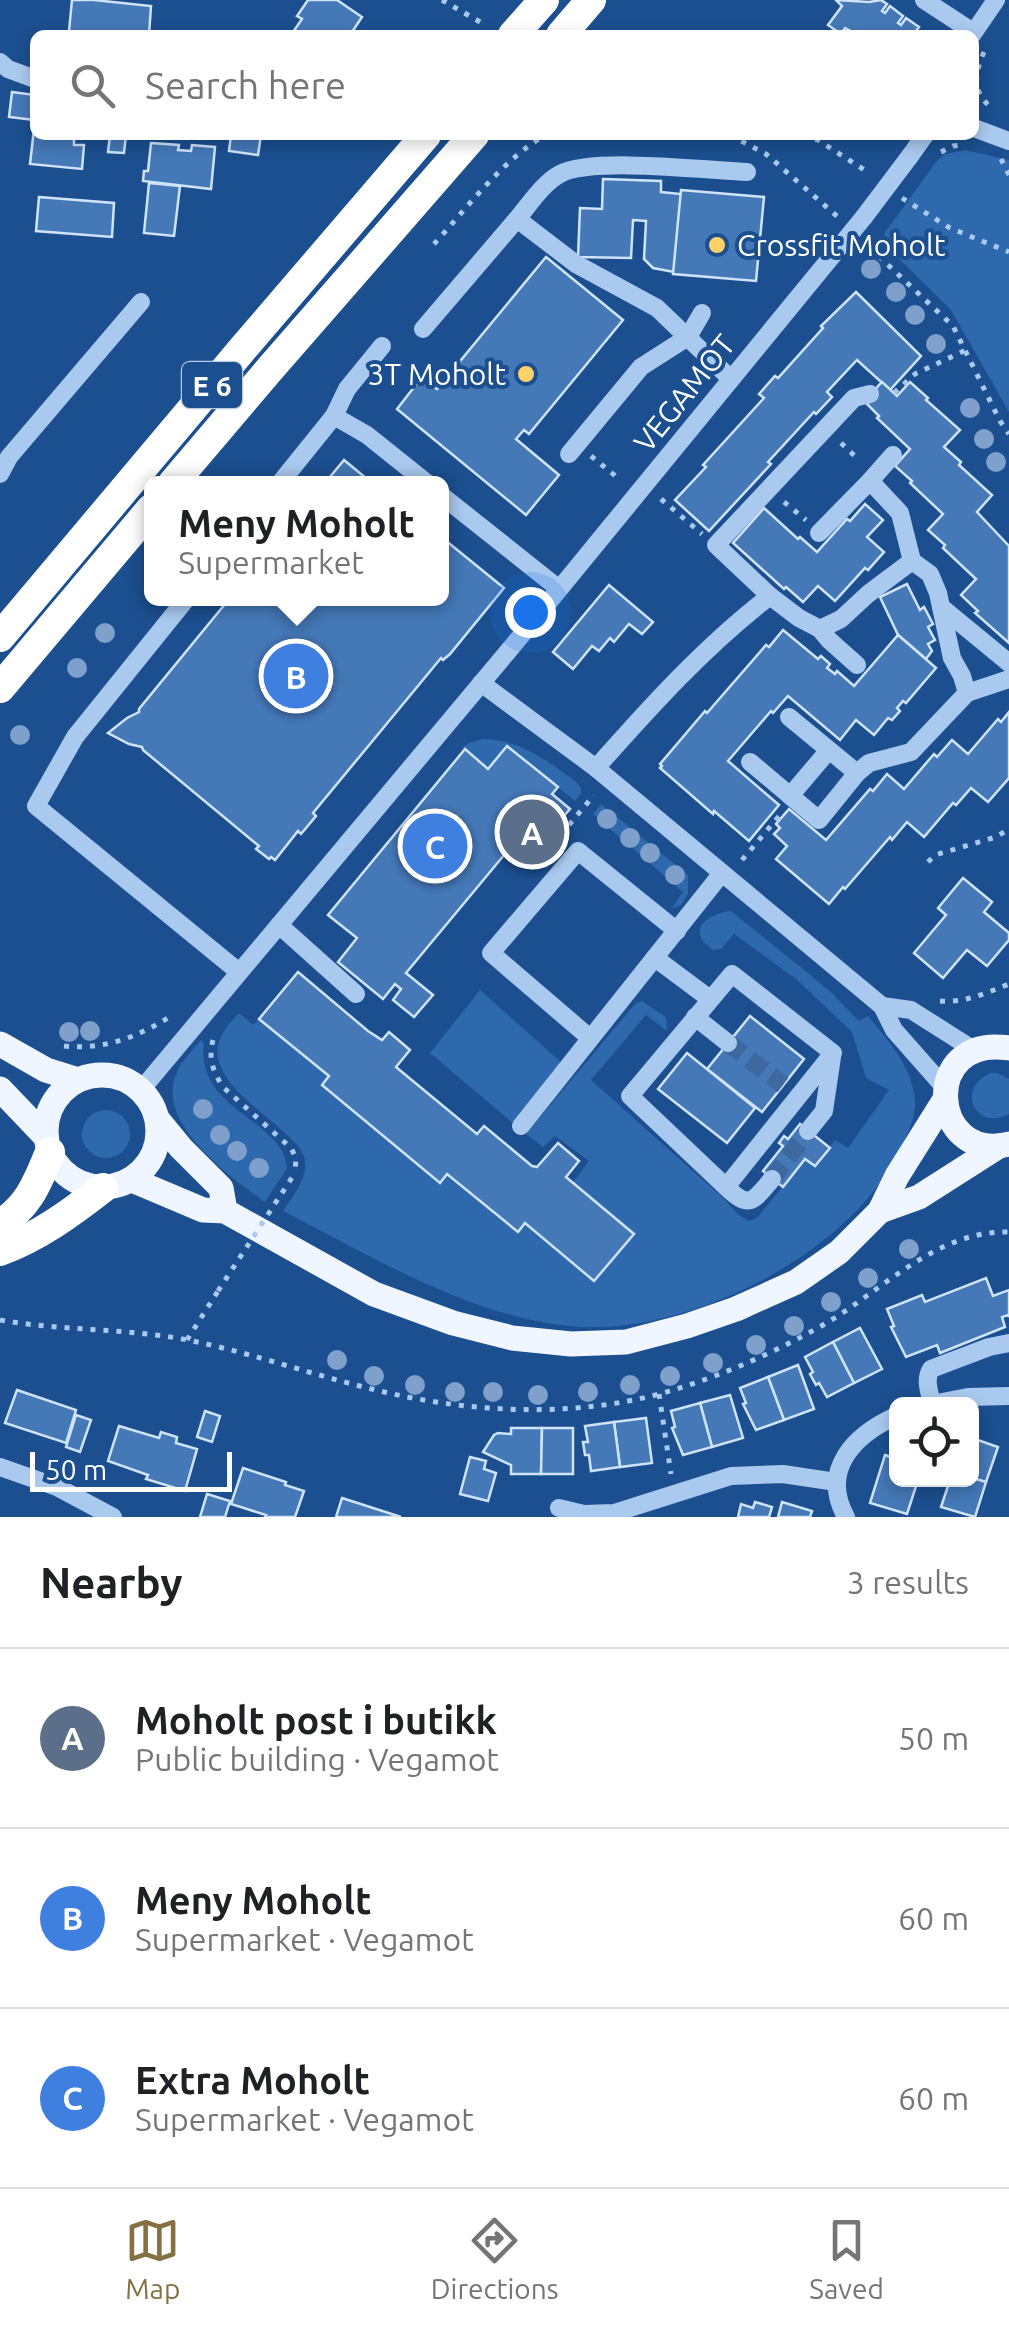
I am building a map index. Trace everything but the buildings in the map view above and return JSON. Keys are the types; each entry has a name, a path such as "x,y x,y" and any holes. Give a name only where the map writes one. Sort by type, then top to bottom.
{"highway":[{"path":"517,30 544,0"},
{"name":"E 6","path":"0,637 422,140"},
{"name":"E 6","path":"180,476 470,140"},
{"path":"0,688 144,517"},
{"path":"0,1224 18,1211 34,1191 48,1144"},
{"path":"0,1251 26,1240 118,1184"}],"main road":[{"path":"0,1044 46,1070 78,1080"},
{"path":"996,1046 957,1062 947,1080 945,1095 948,1116 961,1134 976,1143 1004,1145"},
{"path":"48,1144 46,1123 50,1110 66,1088 94,1076 127,1081 141,1090 158,1120 221,1188 225,1210"},
{"path":"0,1089 48,1144 58,1166 86,1186 118,1184 203,1210 225,1210 374,1294 452,1323 512,1338 571,1344 626,1342 686,1326 796,1282 838,1252 880,1212 945,1095"},
{"path":"118,1184 145,1168 154,1154 158,1120"},
{"path":"880,1212 919,1197 1004,1145"}],"street":[{"path":"924,0 969,30"},
{"path":"979,34 996,0"},
{"path":"0,62 30,77"},
{"path":"979,137 1009,141"},
{"name":"VEGAMOT","path":"141,1090 482,683 864,216 921,140"},
{"path":"423,329 553,178 568,170 602,165 746,172"},
{"path":"517,219 576,264 657,308 731,379"},
{"path":"0,474 9,457 140,302"},
{"path":"569,454 645,364 688,337 702,314"},
{"path":"286,476 382,346"},
{"path":"857,664 820,628 770,596 716,545 854,398 870,394"},
{"path":"334,416 367,435 417,476"},
{"path":"813,527 870,481 894,455"},
{"path":"870,481 900,513 912,560 930,574 952,658 967,693"},
{"path":"449,501 558,588"},
{"path":"820,628 841,619 912,560"},
{"path":"596,768 693,663 770,596"},
{"path":"181,606 76,736 36,806 239,972"},
{"path":"941,607 1009,663"},
{"path":"750,762 819,820 869,763 911,752 967,693 1009,679"},
{"path":"482,683 596,768 882,1006 894,1030 945,1095"},
{"path":"789,717 858,772"},
{"path":"794,799 830,750"},
{"path":"590,1038 491,953 578,851 677,931"},
{"path":"521,1126 722,874"},
{"path":"279,925 356,994"},
{"path":"655,958 710,1000"},
{"path":"772,1179 754,1199 739,1199 630,1096 732,974 833,1053"},
{"path":"882,1006 911,1010 996,1046"},
{"path":"696,1017 728,1043"},
{"path":"726,1187 791,1091 833,1053"},
{"path":"808,1131 824,1111 833,1053"},
{"path":"931,1397 927,1374 930,1369 1009,1343"},
{"path":"979,1397 1009,1396"},
{"path":"846,1517 837,1495 839,1468 862,1436 889,1420"},
{"path":"0,1467 57,1486 113,1517"},
{"path":"559,1508 584,1514 614,1513 731,1476 783,1474 836,1482"}],"path":[{"path":"442,0 481,22"},
{"path":"452,6 458,0"},
{"path":"979,94 988,107"},
{"path":"434,244 510,162 538,140"},
{"path":"739,140 766,154 837,218"},
{"path":"818,140 870,174"},
{"path":"935,156 964,140"},
{"path":"994,155 1000,158 1009,176"},
{"path":"906,202 950,228 1009,252"},
{"path":"866,244 953,326 1009,434"},
{"path":"894,393 915,374 966,350"},
{"path":"842,444 862,463"},
{"path":"606,469 618,478"},
{"path":"644,485 716,545"},
{"path":"783,501 813,527"},
{"path":"569,825 596,792"},
{"path":"741,862 794,799"},
{"path":"928,862 935,854 996,838 1009,829"},
{"path":"931,1000 951,1002 976,997 1009,984"},
{"path":"49,1042 77,1048 110,1044 144,1032 176,1013"},
{"path":"0,1320 188,1340 295,1173 296,1158 290,1148 223,1087 216,1076 211,1046 216,1033"},
{"path":"658,1394 674,1492"}],"shaded area":[{"path":"965,150 1009,160 1009,412 951,310 886,246 884,234 936,162 945,154"},
{"path":"482,739 509,743 533,753 577,783 581,794 575,801 508,746 488,769 462,748"},
{"path":"601,804 688,875 688,894 681,905 671,909 683,892 593,814"},
{"path":"731,911 831,992 859,1021 868,1016 902,1061 914,1093 915,1109 907,1134 872,1194 839,1228 799,1258 755,1284 660,1319 613,1326 569,1326 532,1320 458,1297 283,1211 301,1182 304,1158 294,1141 240,1094 221,1068 220,1039 239,1013 253,1025 259,1019 329,1076 322,1085 439,1183 447,1174 517,1232 525,1223 594,1281 633,1233 573,1182 589,1161 555,1136 543,1147 526,1134 635,1004 642,1001 666,1017 667,1031 646,1015 591,1080 739,1215 749,1221 758,1217 805,1159 815,1166 835,1140 848,1148 889,1090 866,1078 852,1032 796,979 734,934 721,949 713,950 705,943 700,936 702,924"},
{"path":"480,990 562,1063 514,1124 430,1053"},
{"path":"201,1040 213,1084 282,1151 287,1168 265,1202 199,1146 176,1110 172,1091 177,1072"},
{"path":"991,1073 1009,1079 1009,1114 997,1118 979,1113 972,1097 980,1080"},
{"path":"106,1110 123,1117 130,1134 123,1151 106,1158 89,1151 82,1134 89,1117"}],"tunnel":[{"path":"728,1043 783,1085"},
{"path":"772,1179 808,1131"}],"place":[{"name":"Crossfit Moholt","path":"717,245"},
{"name":"3T Moholt","path":"526,374"},
{"name":"Meny Moholt","path":"296,676"},
{"name":"Moholt post i butikk","path":"532,832"},
{"name":"Extra Moholt","path":"435,846"}]}
